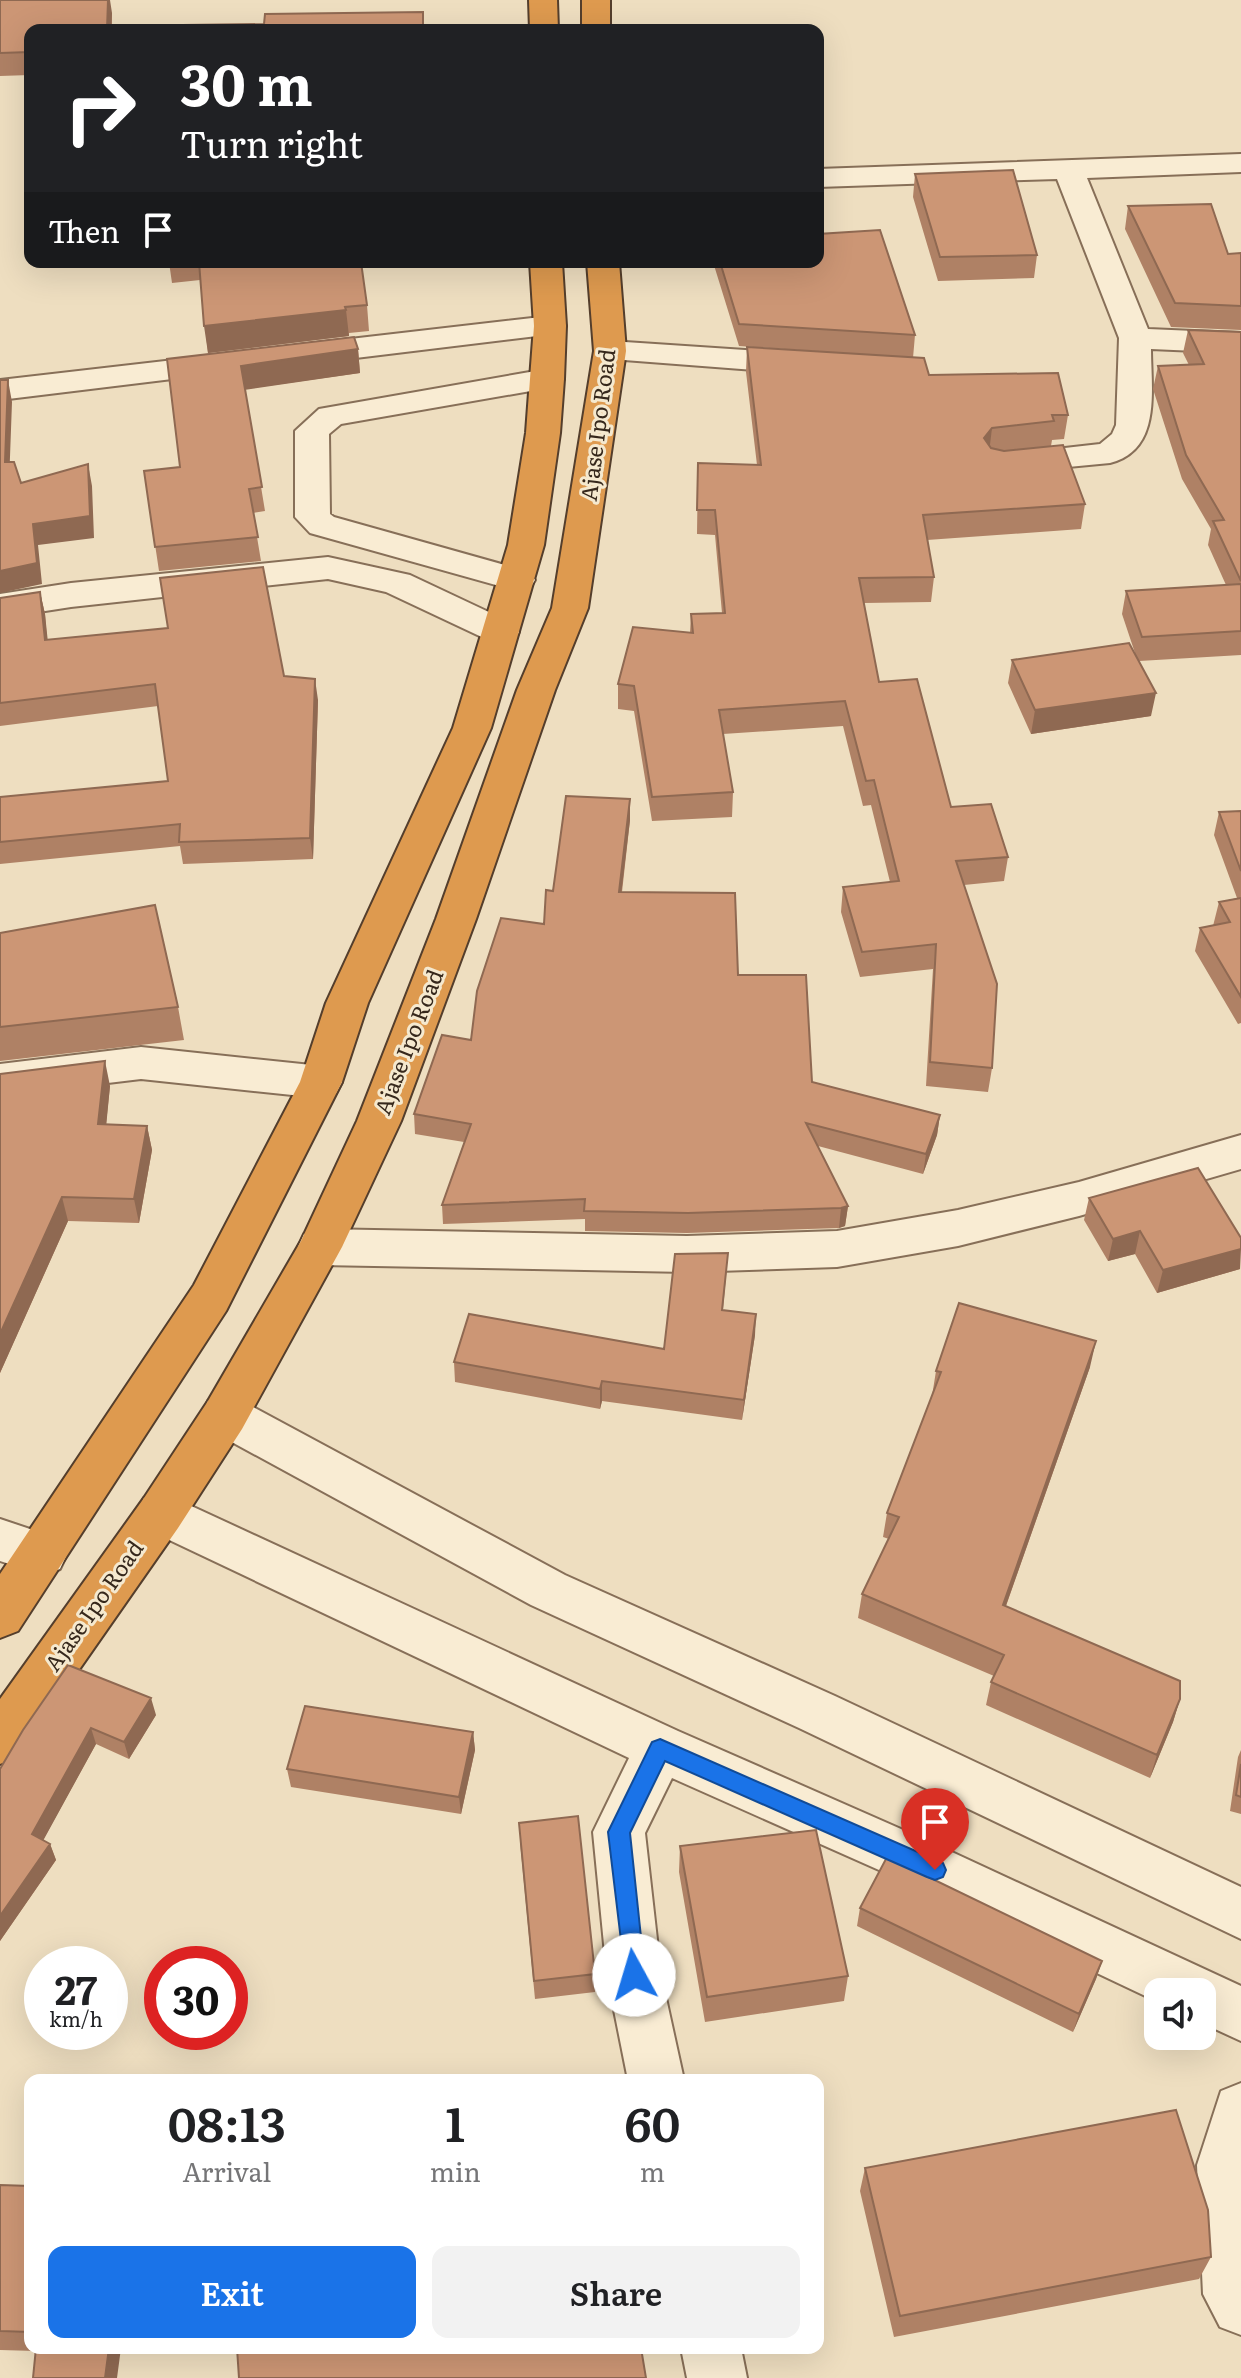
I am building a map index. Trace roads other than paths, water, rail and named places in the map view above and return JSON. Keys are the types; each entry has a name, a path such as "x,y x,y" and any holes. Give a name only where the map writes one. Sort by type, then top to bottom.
{"highway":[{"path":"543,0 544,24"},
{"path":"596,0 596,24"},
{"path":"0,1616 21,1547 210,1298 321,1082 347,1003 472,728 526,545 543,433 547,379 550,326 546,268"},
{"name":"Ajase Ipo Road","path":"0,1741 161,1513 225,1415 320,1247 379,1121 461,906 536,690 570,608 610,351 603,268"}],"street":[{"path":"824,178 1241,163"},
{"path":"1001,463 1110,453 1127,439 1133,425 1135,338 1069,170"},
{"path":"0,390 550,326"},
{"path":"1135,338 1241,343"},
{"path":"610,351 839,366"},
{"path":"517,580 322,525 313,517 312,431 331,416 547,379"},
{"path":"0,606 71,595 328,568 397,583 501,632"},
{"path":"0,1080 141,1063 321,1082"},
{"path":"320,1247 687,1254 837,1249 973,1225 1079,1199 1241,1152"},
{"path":"225,1415 548,1590 817,1712 1241,1914"},
{"path":"161,1513 660,1748 907,1857 1166,1978"},
{"path":"655,2074 634,1975 619,1832 660,1748"},
{"path":"1216,2002 1241,2014"},
{"path":"1241,2111 1225,2165 1232,2294 1241,2306"},
{"path":"712,2354 717,2378"}]}
